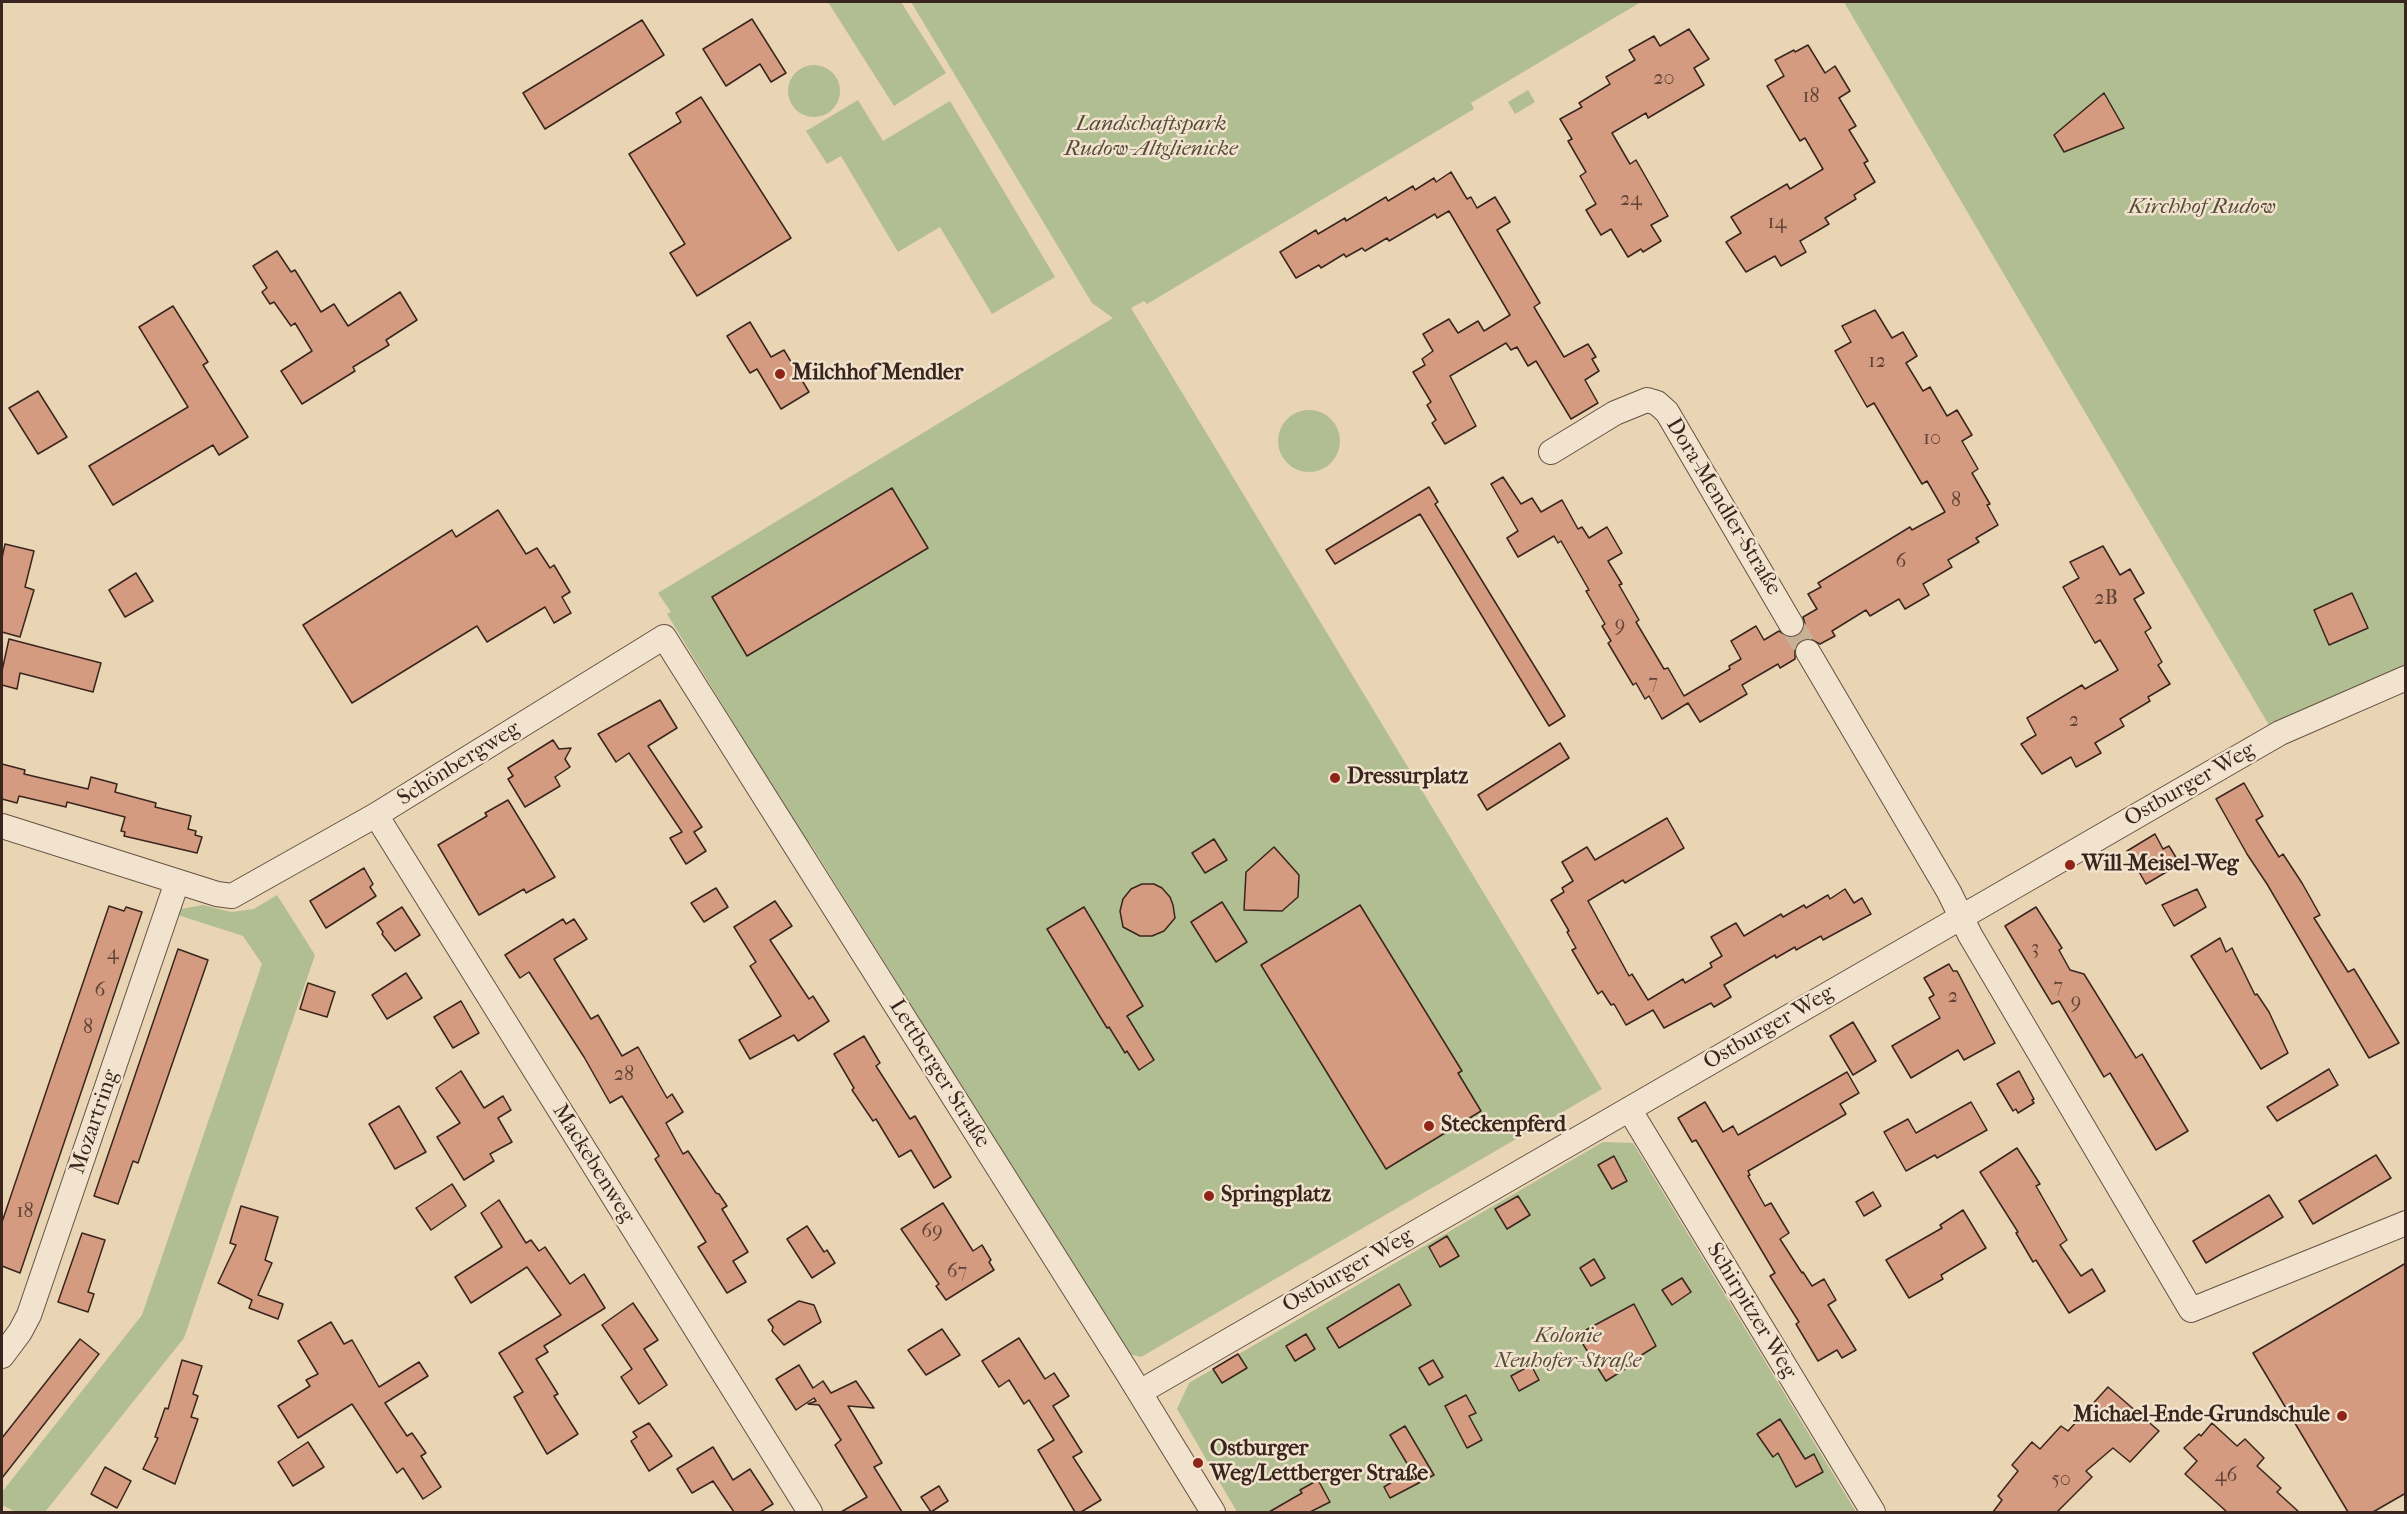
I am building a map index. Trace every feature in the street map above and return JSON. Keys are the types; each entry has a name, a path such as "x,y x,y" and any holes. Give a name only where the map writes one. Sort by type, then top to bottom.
{"street":[{"name":"Dora-Mendler-Straße","path":"1551,453 1616,414 1647,400 1658,402 1791,624"},
{"name":"Schönbergweg","path":"177,882 232,896 252,886 376,815 664,637"},
{"name":"Lettberger Straße","path":"664,637 1140,1392 1212,1512"},
{"path":"1808,652 2192,1310 2406,1223"},
{"name":"Ostburger Weg","path":"1140,1392 2280,733 2406,678"},
{"name":"Mackebenweg","path":"376,815 810,1512"},
{"path":"2,826 177,882"},
{"name":"Mozartring","path":"2,1356 20,1332 28,1316 177,882"},
{"name":"Schirpitzer Weg","path":"1629,1109 1872,1512"}],"green space":[{"path":"828,2 901,2 946,73 894,106"},
{"name":"Landschaftspark Rudow-Altglienicke","path":"911,2 1641,2 1471,103 1474,109 1147,304 1144,301 1131,308 1602,1089 1141,1357 1129,1354 810,843 807,843 667,614 671,612 658,593 1113,318 1092,303"},
{"name":"Kirchhof Rudow","path":"1844,2 2405,2 2405,668 2270,727"},
{"path":"814,65 824,67 832,73 838,81 840,91 838,101 832,109 824,115 814,117 804,115 796,109 790,101 788,91 790,81 796,73 804,67"},
{"path":"1528,90 1535,102 1515,114 1508,102"},
{"path":"858,100 883,141 950,101 1055,277 992,314 940,227 898,252 841,156 827,164 806,131"},
{"path":"1309,410 1321,412 1331,419 1338,429 1340,441 1338,453 1331,463 1321,470 1309,472 1297,470 1287,463 1280,453 1278,441 1280,429 1287,419 1297,412"},
{"path":"277,895 315,955 184,1338 45,1512 16,1512 2,1505 2,1492 142,1315 262,964 243,936 175,914 181,909 203,905 231,912 254,909"},
{"name":"Kolonie Neuhofer-Straße","path":"1603,1142 1633,1143 1856,1512 1237,1512 1177,1409 1189,1383"}],"building":[{"path":"752,19 786,73 771,82 760,64 726,86 703,49"},
{"path":"642,20 664,55 545,129 523,93"},
{"path":"1689,29 1709,59 1694,68 1704,85 1648,118 1646,113 1612,133 1630,164 1636,160 1668,216 1651,225 1661,241 1643,252 1641,249 1628,257 1611,229 1601,235 1586,210 1596,204 1580,176 1586,172 1568,141 1572,139 1560,119 1582,107 1579,103 1610,84 1606,77 1635,60 1629,50 1654,36 1660,46"},
{"path":"1808,45 1825,73 1835,66 1850,91 1839,98 1856,126 1849,130 1868,161 1864,163 1875,182 1854,195 1856,199 1825,218 1829,224 1800,241 1806,252 1781,266 1775,256 1746,272 1726,242 1741,233 1731,217 1787,184 1790,189 1823,169 1805,138 1800,141 1767,86 1784,76 1775,60"},
{"path":"2104,93 2124,128 2064,152 2054,135"},
{"path":"701,97 791,238 697,296 670,253 685,244 629,154 681,122 676,113"},
{"path":"1451,172 1467,199 1471,197 1477,208 1495,197 1510,222 1497,230 1540,303 1534,307 1564,357 1588,344 1596,357 1592,359 1599,371 1585,380 1598,403 1571,419 1536,361 1528,366 1517,347 1511,350 1506,343 1450,376 1476,426 1445,444 1432,423 1436,420 1427,405 1431,402 1413,372 1425,365 1422,359 1433,351 1423,334 1449,319 1458,333 1478,321 1484,331 1510,315 1449,211 1437,218 1435,214 1389,241 1387,238 1365,251 1362,248 1346,257 1344,254 1321,268 1319,265 1296,278 1280,252 1316,230 1318,234 1345,218 1346,221 1386,197 1388,201 1413,186 1415,190 1434,178 1436,182"},
{"path":"277,251 291,272 295,270 321,312 334,304 348,326 400,292 417,320 386,340 389,345 353,367 355,371 302,404 281,371 312,351 295,323 291,326 274,302 270,304 262,292 267,288 253,266"},
{"path":"173,306 208,362 203,365 248,437 219,455 213,445 113,505 89,466 188,407 139,327"},
{"path":"1875,310 1892,338 1903,332 1917,356 1906,363 1923,391 1930,387 1947,416 1957,410 1972,435 1962,441 1978,469 1972,473 1990,504 1987,505 1998,525 1976,538 1979,542 1948,560 1952,567 1923,584 1929,595 1905,609 1899,599 1870,616 1866,610 1832,631 1835,636 1820,644 1808,638 1801,639 1795,646 1795,659 1780,668 1778,664 1742,685 1747,694 1700,722 1688,703 1662,719 1649,696 1645,699 1636,683 1633,685 1608,643 1611,641 1602,626 1605,624 1561,541 1558,543 1554,536 1518,557 1507,538 1518,531 1491,484 1503,477 1521,504 1532,498 1541,512 1562,500 1578,529 1582,527 1589,538 1607,527 1622,553 1608,561 1639,620 1636,622 1664,669 1668,668 1684,696 1730,669 1729,666 1741,659 1731,641 1756,626 1764,640 1779,631 1791,638 1799,636 1805,624 1803,617 1817,609 1808,594 1821,587 1818,583 1910,527 1912,530 1945,512 1927,481 1922,484 1874,403 1867,407 1835,351 1851,342 1842,326"},
{"path":"750,322 771,357 784,350 809,392 781,409 757,369 750,373 727,336"},
{"path":"38,391 67,437 38,454 9,408"},
{"path":"1429,487 1438,502 1435,504 1565,716 1549,726 1420,514 1335,564 1326,550"},
{"path":"892,488 928,548 747,656 712,597"},
{"path":"498,510 526,554 537,548 550,568 554,565 570,592 562,597 571,613 554,623 545,607 487,642 477,626 352,703 303,625 452,530 456,537"},
{"path":"5,544 34,551 25,587 34,590 20,637 2,632 2,558"},
{"path":"2103,546 2120,575 2130,569 2144,593 2134,599 2151,628 2145,632 2162,662 2158,665 2170,684 2148,697 2150,701 2120,719 2124,726 2095,743 2101,753 2076,767 2071,757 2042,774 2021,744 2036,735 2027,718 2082,685 2085,689 2118,670 2100,640 2095,643 2063,587 2079,578 2070,562"},
{"path":"136,573 153,601 125,617 109,590"},
{"path":"2352,593 2368,628 2329,645 2314,610"},
{"path":"9,639 101,663 93,692 20,673 17,689 2,685 2,671"},
{"path":"660,700 677,728 648,746 702,827 694,832 706,851 686,864 670,838 682,832 629,753 616,762 598,734"},
{"path":"553,740 559,749 571,748 565,759 570,767 555,777 560,786 525,807 508,779 513,776 508,768"},
{"path":"1560,743 1569,758 1487,810 1478,795"},
{"path":"2,764 25,770 24,774 88,789 91,777 117,784 115,792 156,803 155,807 191,816 188,829 196,831 195,835 202,837 197,853 124,836 125,832 121,831 125,817 67,802 66,807 19,796 17,803 2,799"},
{"path":"2244,783 2263,816 2256,820 2279,857 2283,854 2320,915 2314,918 2348,972 2354,969 2399,1043 2369,1058 2247,854 2216,799"},
{"path":"508,800 555,877 526,893 524,889 479,915 438,845 487,816 485,813"},
{"path":"1667,818 1684,848 1625,883 1623,880 1588,901 1629,976 1632,974 1648,1000 1683,979 1685,983 1712,967 1710,963 1722,956 1711,937 1736,923 1744,936 1781,914 1783,917 1804,905 1806,908 1828,895 1830,899 1845,889 1854,903 1862,898 1871,914 1823,940 1821,936 1796,950 1795,947 1776,958 1775,955 1751,969 1724,985 1731,997 1714,1007 1711,1003 1664,1028 1653,1010 1626,1025 1614,1004 1611,1005 1602,991 1598,994 1572,950 1576,948 1567,932 1569,931 1551,900 1564,892 1562,888 1573,881 1562,862 1587,847 1595,860"},
{"path":"2155,834 2163,849 2169,846 2180,864 2146,884 2127,851"},
{"path":"1214,839 1227,860 1205,873 1192,853"},
{"path":"1274,847 1299,875 1298,897 1282,911 1244,910 1246,872"},
{"path":"364,868 373,884 370,887 376,896 326,928 310,901"},
{"path":"1142,884 1154,884 1162,888 1170,897 1173,905 1175,918 1164,931 1152,936 1140,936 1123,927 1120,911 1123,899 1131,889"},
{"path":"716,888 728,907 704,922 691,903"},
{"path":"2197,889 2206,907 2174,926 2162,905"},
{"path":"775,901 792,926 770,940 809,999 813,996 829,1021 798,1041 794,1035 750,1059 739,1040 781,1016 750,966 756,962 734,927"},
{"path":"1222,902 1247,942 1216,962 1191,922"},
{"path":"1360,905 1462,1071 1458,1073 1481,1111 1386,1169 1261,965"},
{"path":"109,906 124,911 126,907 142,912 20,1273 2,1266 2,1222"},
{"path":"402,907 420,935 395,951 377,923"},
{"path":"1084,907 1143,1006 1127,1016 1154,1060 1139,1070 1109,1027 1107,1028 1047,929"},
{"path":"2036,907 2062,948 2059,950 2070,970 2084,974 2136,1058 2142,1054 2188,1131 2156,1150 2110,1073 2104,1077 2059,1001 2052,1004 2005,926"},
{"path":"563,919 566,924 574,919 587,939 554,959 591,1019 598,1015 622,1056 638,1047 667,1098 672,1094 683,1112 666,1123 683,1154 688,1151 727,1206 722,1209 748,1252 733,1261 746,1282 727,1293 698,1247 706,1242 655,1159 659,1156 622,1096 610,1103 584,1057 529,972 520,978 505,955"},
{"path":"2220,938 2226,952 2232,948 2255,995 2257,994 2269,1012 2288,1053 2261,1069 2191,956"},
{"path":"178,949 208,960 138,1163 133,1161 118,1204 94,1196"},
{"path":"1949,964 1953,971 1957,971 1995,1043 1964,1060 1958,1050 1911,1078 1892,1046 1940,1018 1929,998 1934,995 1924,978"},
{"path":"406,973 422,998 387,1019 372,995"},
{"path":"308,983 335,992 327,1017 300,1009"},
{"path":"461,1001 479,1033 453,1048 434,1017"},
{"path":"1853,1022 1876,1061 1853,1075 1830,1036"},
{"path":"864,1036 880,1063 876,1066 910,1119 915,1116 951,1177 934,1188 911,1150 899,1157 876,1119 873,1121 852,1090 854,1088 834,1054"},
{"path":"2329,1069 2338,1085 2277,1121 2267,1107"},
{"path":"461,1071 484,1108 503,1096 511,1110 498,1118 512,1142 490,1154 494,1161 464,1180 437,1137 460,1123 436,1088"},
{"path":"2019,1071 2034,1103 2018,1113 2016,1109 2013,1111 1997,1084"},
{"path":"1847,1072 1859,1093 1840,1104 1846,1114 1748,1171 1750,1175 1748,1176 1765,1206 1771,1203 1789,1233 1780,1239 1802,1273 1812,1286 1824,1279 1836,1300 1828,1305 1856,1350 1842,1358 1837,1350 1818,1361 1796,1324 1799,1322 1770,1276 1775,1273 1696,1140 1692,1142 1678,1118 1705,1102 1723,1132 1733,1126 1738,1135"},
{"path":"1971,1102 1987,1130 1937,1158 1935,1155 1906,1171 1884,1132 1908,1119 1916,1133"},
{"path":"399,1106 426,1152 395,1169 369,1124"},
{"path":"2017,1148 2040,1184 2036,1186 2067,1240 2060,1245 2081,1276 2092,1269 2105,1291 2069,1313 2036,1260 2033,1262 2016,1233 2018,1232 1980,1172"},
{"path":"2376,1155 2391,1178 2313,1224 2299,1201"},
{"path":"1614,1156 1627,1181 1612,1189 1598,1165"},
{"path":"452,1184 466,1206 431,1230 416,1208"},
{"path":"1873,1192 1881,1206 1864,1216 1856,1202"},
{"path":"2269,1195 2283,1217 2206,1263 2193,1241"},
{"path":"1518,1196 1530,1215 1507,1229 1495,1209"},
{"path":"499,1200 526,1243 531,1240 539,1251 545,1247 570,1284 584,1274 605,1308 544,1346 548,1352 536,1359 558,1394 554,1396 578,1434 547,1454 514,1397 523,1392 499,1353 561,1315 527,1267 471,1303 455,1277 502,1247 481,1213"},
{"path":"943,1203 973,1251 982,1245 994,1270 946,1300 936,1286 939,1284 901,1229"},
{"path":"241,1206 278,1217 265,1260 272,1263 258,1295 283,1304 278,1319 249,1308 252,1300 218,1283 236,1245 230,1243"},
{"path":"1963,1210 1986,1248 1941,1275 1943,1279 1909,1298 1886,1260 1942,1228 1940,1225"},
{"path":"807,1226 824,1252 827,1250 835,1263 812,1278 787,1239"},
{"path":"82,1233 105,1240 88,1292 94,1294 88,1312 58,1302"},
{"path":"1447,1236 1459,1256 1440,1267 1429,1247"},
{"path":"1594,1259 1605,1278 1591,1286 1580,1268"},
{"name":"Michael-Ende-Grundschule","path":"2406,1263 2406,1493 2373,1512 2348,1512 2253,1353"},
{"path":"1682,1278 1691,1292 1672,1305 1662,1290"},
{"path":"1399,1284 1411,1305 1339,1348 1327,1328"},
{"path":"799,1301 814,1305 821,1322 784,1345 772,1331 773,1327 768,1320"},
{"path":"633,1303 658,1340 644,1349 667,1385 639,1404 621,1377 632,1369 602,1325"},
{"path":"1634,1304 1656,1346 1624,1366 1625,1369 1606,1381 1581,1341 1587,1337 1584,1331"},
{"path":"331,1322 344,1344 352,1340 379,1387 419,1362 428,1376 385,1403 407,1436 412,1433 426,1453 421,1456 441,1487 423,1499 403,1468 397,1473 352,1404 298,1438 278,1406 310,1386 306,1380 318,1374 298,1341"},
{"path":"942,1329 960,1355 926,1375 908,1350"},
{"path":"1306,1334 1315,1349 1295,1361 1286,1346"},
{"path":"1019,1338 1045,1379 1054,1373 1069,1396 1053,1406 1082,1452 1073,1457 1101,1500 1081,1512 1075,1512 1038,1450 1054,1440 1029,1400 1024,1404 1009,1380 999,1387 982,1361"},
{"path":"80,1339 99,1354 2,1478 2,1438"},
{"path":"1238,1354 1247,1368 1222,1383 1213,1369"},
{"path":"182,1360 202,1366 193,1394 198,1396 191,1417 198,1419 175,1484 143,1469 158,1438 155,1437 165,1408 168,1409"},
{"path":"1433,1360 1443,1377 1429,1385 1419,1368"},
{"path":"799,1365 813,1388 823,1381 831,1393 856,1381 874,1408 848,1406 882,1463 874,1467 902,1512 841,1512 867,1497 835,1445 841,1440 819,1405 808,1404 816,1401 814,1398 796,1410 776,1379"},
{"path":"1531,1365 1539,1380 1519,1391 1511,1376"},
{"path":"2108,1387 2159,1431 2130,1462 2113,1448 2086,1471 2092,1477 2057,1512 1993,1512 2002,1500 1998,1496 2018,1471 2012,1465 2032,1442 2040,1449 2061,1426 2068,1431"},
{"path":"1466,1395 1476,1413 1469,1416 1482,1440 1467,1448 1445,1406"},
{"path":"1780,1419 1805,1459 1814,1454 1823,1472 1796,1487 1778,1453 1773,1457 1757,1434"},
{"path":"649,1423 672,1456 649,1471 631,1441 637,1437 633,1432"},
{"path":"2212,1423 2237,1446 2245,1439 2264,1458 2257,1466 2281,1488 2277,1492 2299,1512 2227,1512 2185,1474 2197,1461 2184,1448 2199,1434 2201,1436"},
{"path":"1405,1426 1434,1475 1390,1498 1384,1487 1411,1470 1390,1435"},
{"path":"308,1442 324,1467 293,1486 278,1462"},
{"path":"713,1447 733,1480 750,1469 773,1504 760,1512 734,1512 713,1481 692,1493 677,1469"},
{"path":"105,1467 131,1481 117,1508 91,1494"},
{"path":"1318,1480 1330,1502 1310,1512 1269,1512 1302,1493 1300,1490"},
{"path":"939,1486 948,1501 931,1512 921,1497"}],"tunnel":[{"path":"1791,624 1808,652"}],"place":[{"name":"Milchhof Mendler","path":"780,374"},
{"name":"Dressurplatz","path":"1335,778"},
{"name":"Will-Meisel-Weg","path":"2070,865"},
{"name":"Steckenpferd","path":"1429,1126"},
{"name":"Springplatz","path":"1209,1196"},
{"name":"Michael-Ende-Grundschule","path":"2342,1416"},
{"name":"Ostburger Weg/Lettberger Straße","path":"1198,1463"}]}
